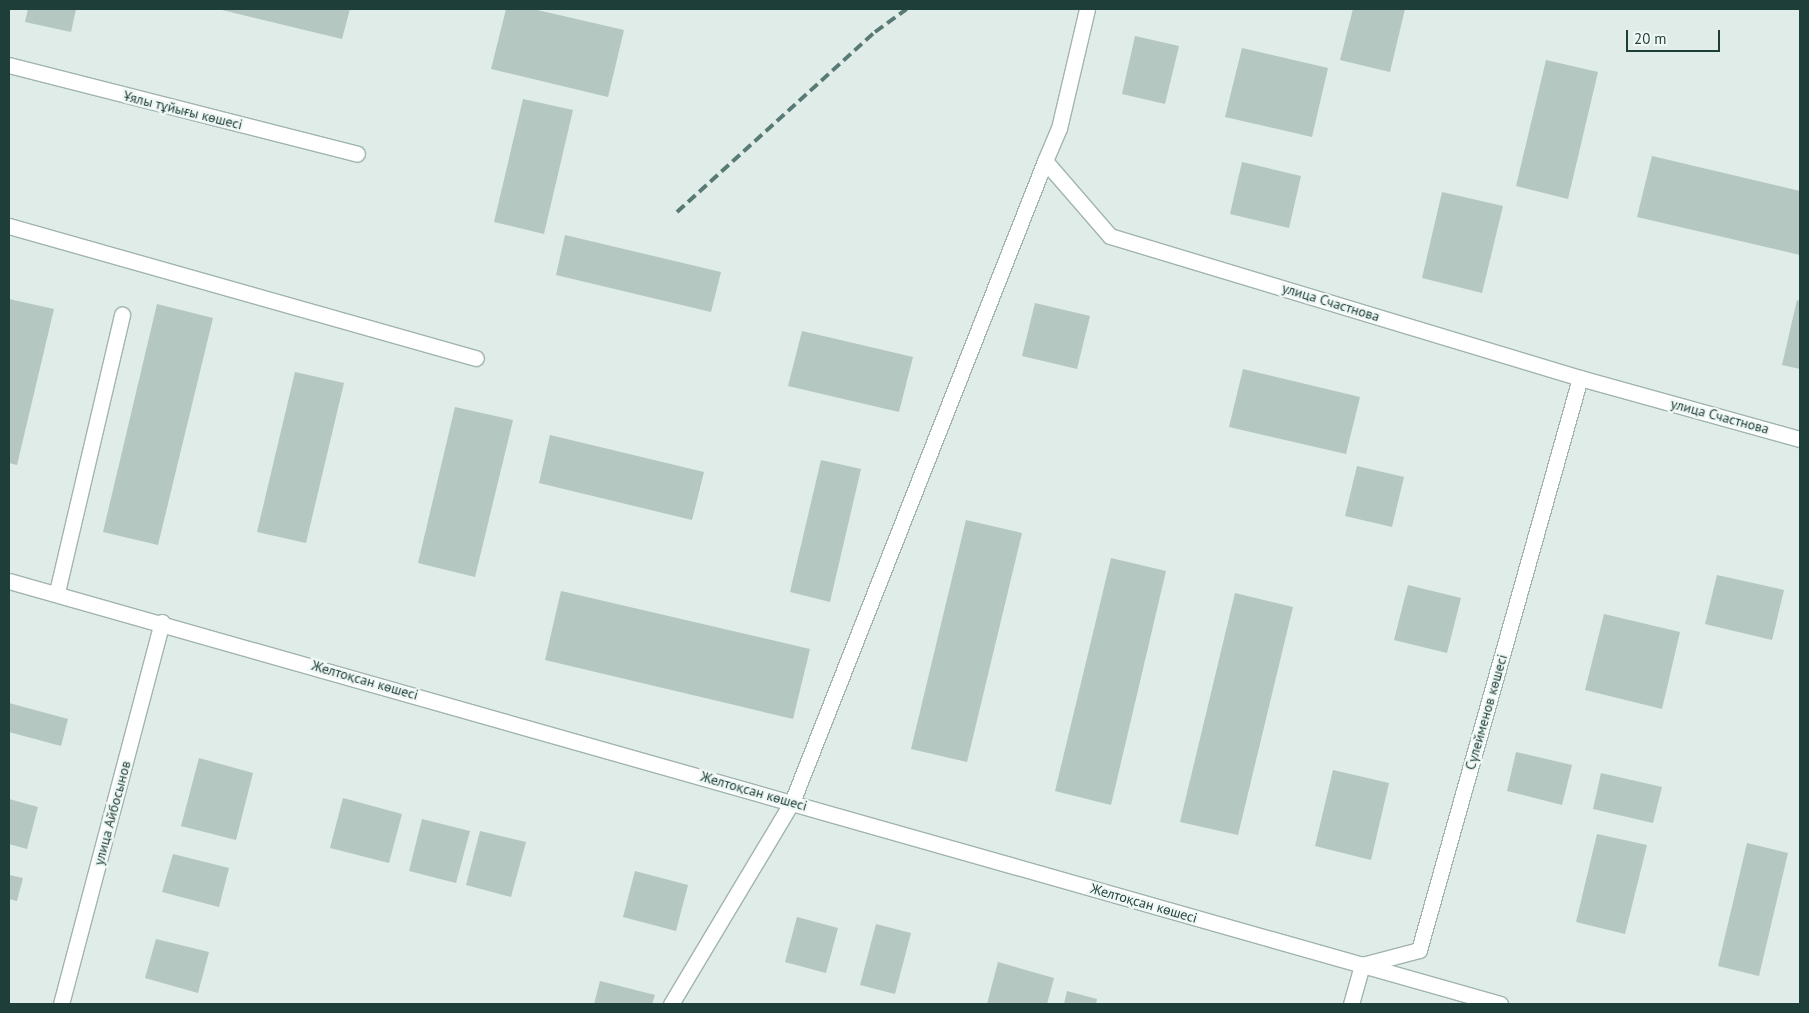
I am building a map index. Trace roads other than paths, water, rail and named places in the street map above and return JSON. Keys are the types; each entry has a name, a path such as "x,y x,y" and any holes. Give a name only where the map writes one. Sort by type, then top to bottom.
{"street":[{"path":"671,1004 792,802 1044,161 1059,128 1087,9"},
{"name":"Ұялы тұйығы көшесі","path":"9,66 357,154"},
{"name":"улица Счастнова","path":"1044,161 1110,236 1580,378 1800,439"},
{"path":"9,226 476,358"},
{"path":"57,592 122,314"},
{"name":"Сүлейменов көшесі","path":"1362,965 1419,950 1580,378"},
{"name":"Желтоқсан көшесі","path":"9,581 57,592 1500,1004"},
{"name":"улица Айбосынов","path":"61,1004 162,622"},
{"path":"1351,1004 1362,965"}],"railway":[{"path":"677,212 875,32 907,9"}]}
